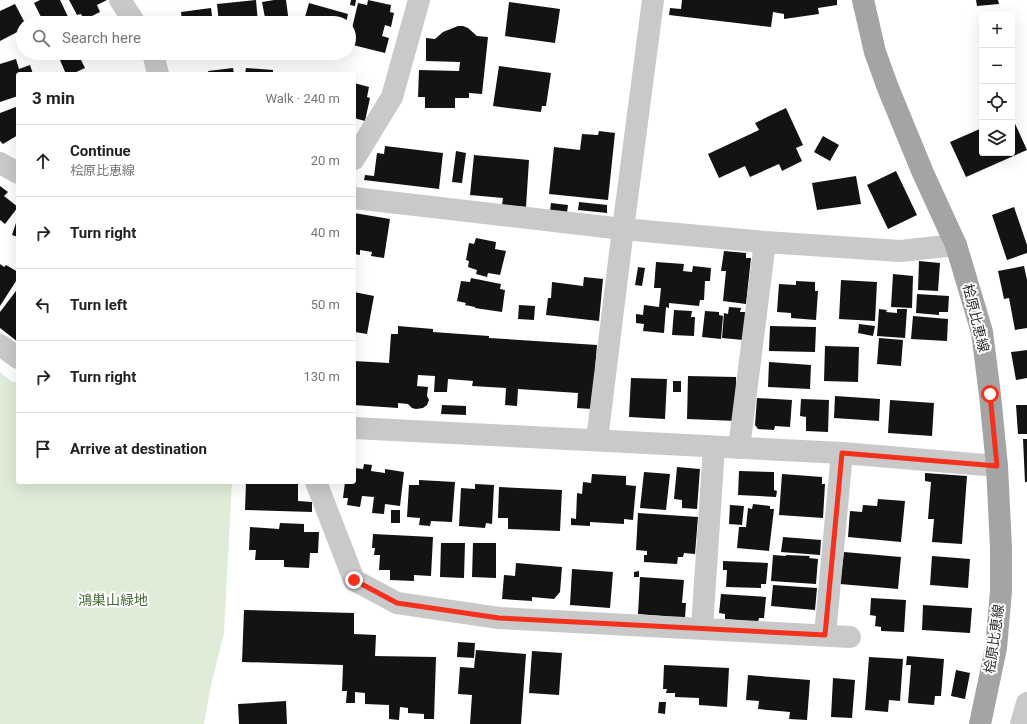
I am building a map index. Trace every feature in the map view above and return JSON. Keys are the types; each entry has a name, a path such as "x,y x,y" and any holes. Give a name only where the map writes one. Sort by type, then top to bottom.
{"main road":[{"name":"桧原比恵線","path":"863,0 875,52 923,173 956,245 982,332 997,466 1001,548 1001,591 996,648 980,724"}],"street":[{"path":"120,0 131,16"},
{"path":"356,156 392,97 419,0"},
{"path":"597,440 622,228 653,0"},
{"path":"155,60 158,72"},
{"path":"0,163 16,172"},
{"path":"356,198 622,228 765,242 900,251 956,245"},
{"path":"739,448 765,242"},
{"path":"0,345 16,357"},
{"path":"356,428 842,453 997,466"},
{"path":"702,628 714,447"},
{"path":"825,635 842,453"},
{"path":"317,484 354,580 397,603 499,618 850,637"},
{"path":"1020,724 1027,702"}],"green space":[{"name":"鴻巣山緑地","path":"0,372 16,383 16,484 232,484 224,633 211,685 204,724 0,724"}],"building":[{"path":"40,0 60,0 68,16 40,16 34,3"},
{"path":"69,0 107,0 97,5 100,12 92,16 82,16 81,14 77,15"},
{"path":"256,0 257,16 218,16 217,4"},
{"path":"286,0 288,16 265,16 262,2"},
{"path":"351,0 356,0 355,6 350,5"},
{"path":"368,0 391,5 390,12 394,13 391,27 385,25 382,36 389,38 385,53 356,46 355,16 358,3 367,5"},
{"path":"682,0 837,0 837,5 818,8 819,14 784,19 784,14 773,12 771,27 669,15 670,8 681,9"},
{"path":"976,0 998,0 999,4 977,6"},
{"path":"509,2 560,9 555,43 505,36"},
{"path":"309,3 348,14 348,16 305,16"},
{"path":"15,4 21,16 16,16 16,33 0,41 0,11"},
{"path":"211,8 212,16 181,16 181,12"},
{"path":"458,26 468,28 477,36 488,37 482,94 469,93 469,98 455,98 455,108 425,108 425,97 418,97 419,70 459,71 460,62 426,61 426,38 435,39 443,32"},
{"path":"16,59 19,69 30,65 32,72 16,72 16,97 0,102 0,64"},
{"path":"60,60 81,60 85,68 76,72 65,72"},
{"path":"499,66 551,73 546,106 542,106 541,112 493,106"},
{"path":"233,68 234,72 208,72"},
{"path":"246,68 273,70 273,72 245,72"},
{"path":"356,84 369,87 367,97 370,98 365,121 356,119"},
{"path":"16,107 16,136 3,144 0,141 0,113"},
{"path":"786,108 803,145 796,148 802,161 782,171 779,164 750,177 745,166 719,178 708,154 759,130 755,123"},
{"path":"1015,124 1027,150 1015,155"},
{"path":"979,129 979,156 1013,156 966,177 950,142"},
{"path":"599,131 615,133 608,200 549,194 554,147 580,150 582,134 598,135"},
{"path":"823,136 839,145 830,161 814,152"},
{"path":"385,146 443,153 439,189 364,180 365,175 374,176 377,153 384,154"},
{"path":"456,151 466,153 462,183 452,182"},
{"path":"474,155 529,160 526,207 502,205 503,198 470,195"},
{"path":"896,171 917,215 888,229 867,185"},
{"path":"856,176 861,204 817,210 812,183"},
{"path":"0,186 8,192 4,196 16,205 16,210 5,224 0,220"},
{"path":"579,202 607,205 607,213 578,210"},
{"path":"551,203 568,205 567,213 550,211"},
{"path":"1014,207 1027,245 1027,253 1007,260 992,215"},
{"path":"356,213 390,219 384,258 371,256 372,252 360,250 360,255 356,254"},
{"path":"16,223 16,236 12,235"},
{"path":"476,238 496,242 495,249 506,251 500,275 488,273 487,277 476,274 477,270 468,267 469,261 466,260 469,243 474,244"},
{"path":"724,251 746,253 746,258 751,258 746,304 723,301 726,271 721,271"},
{"path":"919,261 940,263 938,291 918,290"},
{"path":"656,262 684,264 683,271 692,272 693,266 711,268 710,281 705,281 704,300 700,300 699,306 669,303 669,308 666,307 664,333 643,331 644,324 636,323 636,314 643,315 644,305 659,307 661,288 654,288"},
{"path":"0,264 4,267 6,265 16,271 16,281 0,306"},
{"path":"1024,266 1027,280 1027,328 1015,330 1009,298 1004,299 998,271"},
{"path":"638,267 645,268 642,286 635,285"},
{"path":"893,274 913,276 912,308 891,307"},
{"path":"584,277 603,279 599,321 546,315 548,298 551,298 552,282 583,286"},
{"path":"471,278 501,284 500,289 505,290 502,312 475,308 465,305 466,303 457,301 461,281 470,282"},
{"path":"841,280 877,282 875,321 839,319"},
{"path":"796,281 815,282 815,291 818,291 816,320 791,318 791,313 777,312 779,284 796,285"},
{"path":"16,291 16,340 0,328 0,312"},
{"path":"356,292 374,296 367,334 356,332"},
{"path":"917,294 949,296 948,312 939,312 939,315 916,313"},
{"path":"519,305 535,306 534,320 518,319"},
{"path":"729,307 741,308 740,312 746,312 743,340 722,338 724,313 728,314"},
{"path":"879,309 887,310 886,312 897,313 897,309 907,309 905,338 877,336"},
{"path":"674,310 692,311 691,317 695,317 694,336 672,335"},
{"path":"705,311 719,312 719,315 723,316 721,339 702,337"},
{"path":"913,316 948,319 947,341 911,339"},
{"path":"859,324 875,326 873,336 858,333"},
{"path":"398,326 433,329 433,332 489,336 489,338 597,345 592,409 577,408 578,393 518,389 517,406 505,405 506,388 472,386 473,381 448,379 447,392 434,392 435,376 418,375 417,386 428,387 427,396 429,400 427,405 423,408 416,409 412,408 408,404 398,403 398,408 356,405 356,361 389,363 391,334 398,334"},
{"path":"770,326 816,327 815,352 769,351"},
{"path":"879,338 903,340 901,366 877,364"},
{"path":"825,346 859,347 858,382 824,381"},
{"path":"1027,350 1027,378 1016,380 1011,352"},
{"path":"769,362 811,365 810,389 768,387"},
{"path":"688,376 736,377 736,383 738,383 737,421 687,419"},
{"path":"631,378 667,379 665,419 629,417"},
{"path":"673,381 681,381 681,392 673,392"},
{"path":"835,396 880,399 879,421 834,418"},
{"path":"757,398 792,400 790,427 775,426 774,430 758,429 755,425"},
{"path":"801,399 829,400 828,432 806,431 806,417 800,416"},
{"path":"890,400 934,403 932,436 888,433"},
{"path":"442,405 466,406 466,415 441,414"},
{"path":"1016,405 1027,405 1027,434 1018,434"},
{"path":"1023,439 1027,439 1027,482 1025,482"},
{"path":"364,464 372,465 371,471 385,473 385,469 404,472 400,506 385,504 384,514 372,513 374,497 362,496 360,507 347,505 348,498 343,498 345,484 356,484 356,468 363,469"},
{"path":"677,467 700,469 697,509 682,508 682,500 674,499"},
{"path":"739,471 774,472 774,490 777,491 776,497 738,495"},
{"path":"644,472 670,474 666,510 640,508"},
{"path":"925,473 967,476 962,544 932,542 934,519 928,519 931,482 925,481"},
{"path":"592,474 626,476 626,485 636,486 633,520 624,519 624,524 590,522 590,526 571,525 571,518 576,519 577,493 582,494 583,482 591,483"},
{"path":"782,474 822,477 822,484 825,484 823,518 779,515"},
{"path":"419,480 455,482 452,522 431,521 430,526 419,525 420,518 407,517 409,485 419,485"},
{"path":"246,484 298,484 298,501 312,502 312,512 245,510"},
{"path":"475,484 494,485 492,524 486,523 485,528 459,526 461,488 475,489"},
{"path":"499,487 562,490 560,531 508,529 508,518 498,518"},
{"path":"878,499 905,501 901,542 848,537 850,511 862,512 863,505 877,506"},
{"path":"753,504 770,506 770,509 774,509 769,551 737,548 739,527 746,527 748,508 752,509"},
{"path":"730,505 744,506 742,525 729,524"},
{"path":"391,510 400,510 400,523 391,523"},
{"path":"638,513 698,517 695,554 684,553 683,557 678,557 677,564 644,562 644,555 647,555 647,551 636,550"},
{"path":"280,523 304,524 304,532 319,532 318,553 310,553 309,568 284,567 284,560 255,560 256,550 249,550 250,527 279,529"},
{"path":"373,534 433,537 431,576 414,575 414,581 390,580 390,570 379,570 380,555 374,555 375,548 372,548"},
{"path":"783,537 821,540 820,555 781,552"},
{"path":"441,543 465,543 464,578 440,577"},
{"path":"473,543 496,543 496,578 472,577"},
{"path":"844,552 901,557 898,589 840,584"},
{"path":"773,555 810,556 809,558 818,559 816,584 771,581"},
{"path":"932,556 970,559 968,588 930,585"},
{"path":"723,561 768,563 766,584 761,584 761,588 726,587 727,570 723,570"},
{"path":"516,563 562,567 560,592 554,599 532,597 532,601 502,599 504,575 515,576"},
{"path":"572,569 613,572 610,608 570,605"},
{"path":"639,571 639,577 634,577 634,572"},
{"path":"640,577 684,580 682,603 686,603 685,618 638,614"},
{"path":"773,585 817,588 815,610 771,606"},
{"path":"721,594 766,597 764,618 759,618 758,622 725,619 725,614 719,613"},
{"path":"871,598 906,600 904,632 881,631 881,627 875,626 876,616 870,615"},
{"path":"923,605 972,608 970,633 922,630"},
{"path":"244,610 354,613 354,634 376,635 375,656 436,657 434,719 424,719 424,714 408,713 408,708 400,707 399,720 389,719 389,705 365,704 365,693 355,692 355,703 346,703 347,691 342,691 343,665 242,662"},
{"path":"458,642 475,643 474,658 457,657"},
{"path":"476,650 526,654 521,724 470,724 472,695 458,694 460,667 474,668"},
{"path":"532,651 562,653 559,695 529,693"},
{"path":"907,656 944,659 941,696 935,696 934,705 908,703 911,665 906,665"},
{"path":"869,657 903,659 900,701 889,700 888,712 865,710"},
{"path":"664,665 729,668 727,707 699,705 699,698 675,697 675,693 666,693 667,689 663,689"},
{"path":"956,670 970,673 965,699 951,696"},
{"path":"748,675 810,680 807,720 789,719 790,712 758,709 759,701 746,700"},
{"path":"833,678 855,680 852,718 831,717"},
{"path":"286,701 287,724 239,724 238,704"},
{"path":"659,702 666,702 665,714 658,713"}],"route":[{"path":"354,580 397,603 499,618 825,635 842,453 997,466 990,394"}]}
